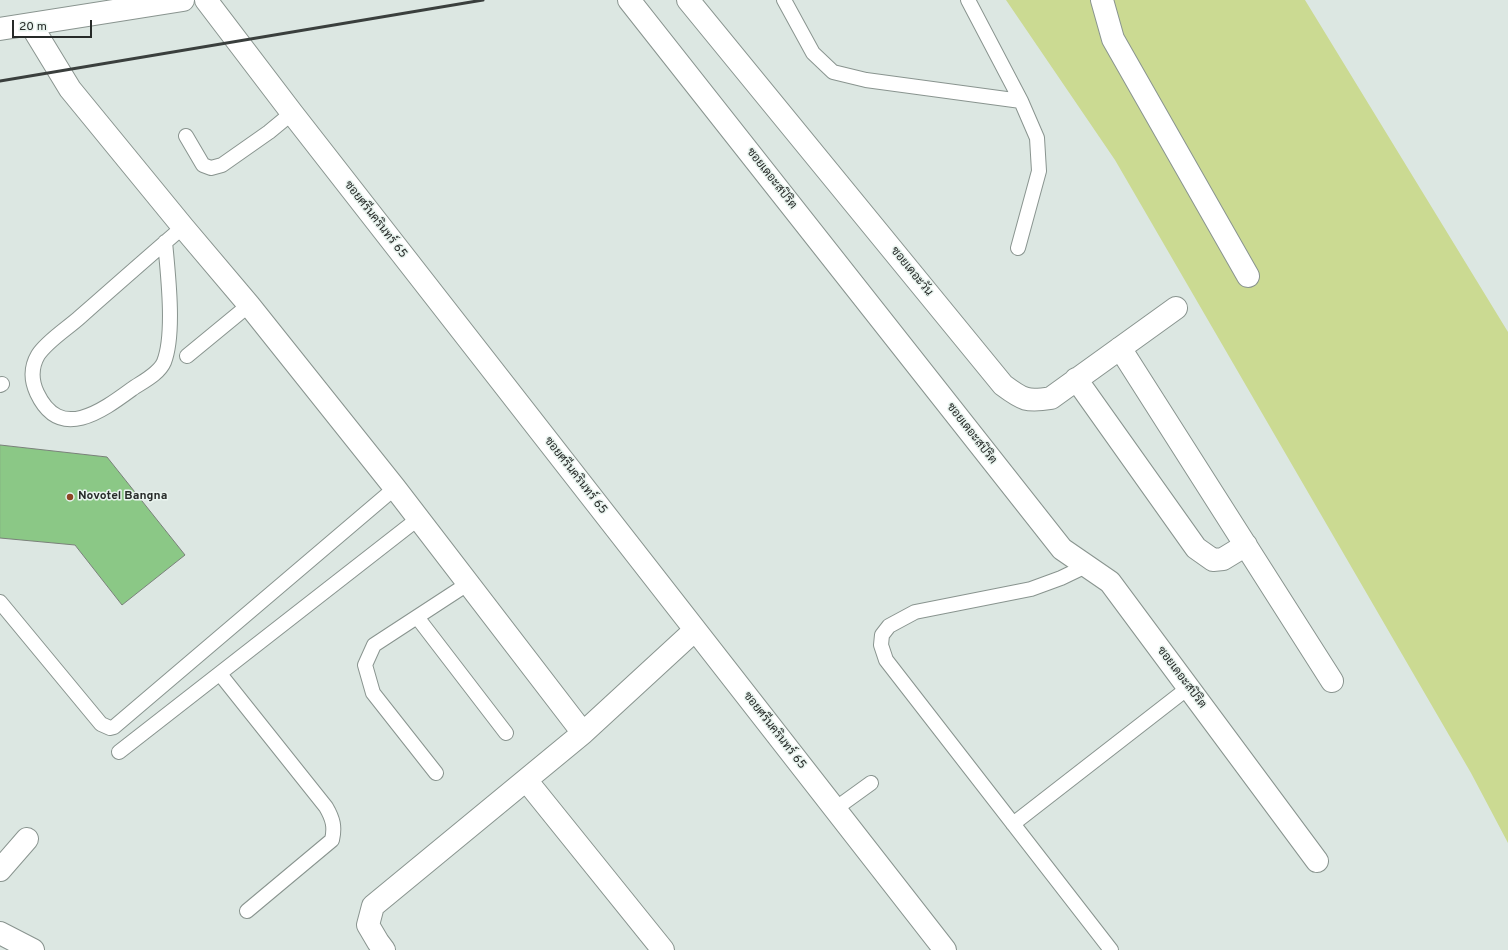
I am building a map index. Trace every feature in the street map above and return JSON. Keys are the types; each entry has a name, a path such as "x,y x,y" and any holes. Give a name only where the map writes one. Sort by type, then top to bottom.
{"street":[{"path":"0,30 183,0"},
{"name":"ซอยศรีนครินทร์ 65","path":"206,0 292,113 945,950"},
{"name":"ซอยเดอะสปิริต","path":"629,0 1062,549 1110,582 1317,861"},
{"name":"ซอยเดอะวัน","path":"688,0 1003,385 1020,397 1034,401 1051,398 1176,308"},
{"path":"1102,0 1113,39 1248,276"},
{"path":"31,24 70,89 182,227 249,305 419,518 583,733"},
{"path":"1120,348 1332,681"},
{"path":"1076,379 1196,548 1213,560 1223,559 1246,546"},
{"path":"384,950 368,925 373,906 583,733 695,630"},
{"path":"526,780 663,950"},
{"path":"0,870 27,839"},
{"path":"0,933 33,950"}],"lane":[{"path":"784,0 813,53 833,72 866,80 1021,100"},
{"path":"968,0 1021,100 1037,138 1039,171 1018,248"},
{"path":"186,136 203,165 211,168 222,165 269,132 292,113"},
{"path":"165,242 168,273 169,335 167,353 163,364 145,381 100,411 85,417 69,420 50,411 40,397 35,387 33,378 33,367 42,350 182,227"},
{"path":"187,356 249,305"},
{"path":"0,602 102,724 110,728 114,727 395,488"},
{"path":"119,752 419,518"},
{"path":"1086,566 1061,578 1031,589 915,612 889,626 882,635 881,645 886,660 1111,950"},
{"path":"436,773 372,693 365,665 374,645 469,583"},
{"path":"417,617 506,733"},
{"path":"220,674 326,807 331,816 334,828 332,840 247,911"},
{"path":"1013,824 1188,688"},
{"path":"835,809 871,783"}],"green space":[{"path":"1006,0 1305,0 1508,332 1508,843 1471,773 1115,160"}],"building":[{"name":"Novotel Bangna","path":"0,445 107,457 185,555 122,605 75,545 0,538"}],"railway":[{"path":"0,81 483,0"}],"place":[{"name":"Novotel Bangna","path":"70,497"}]}
